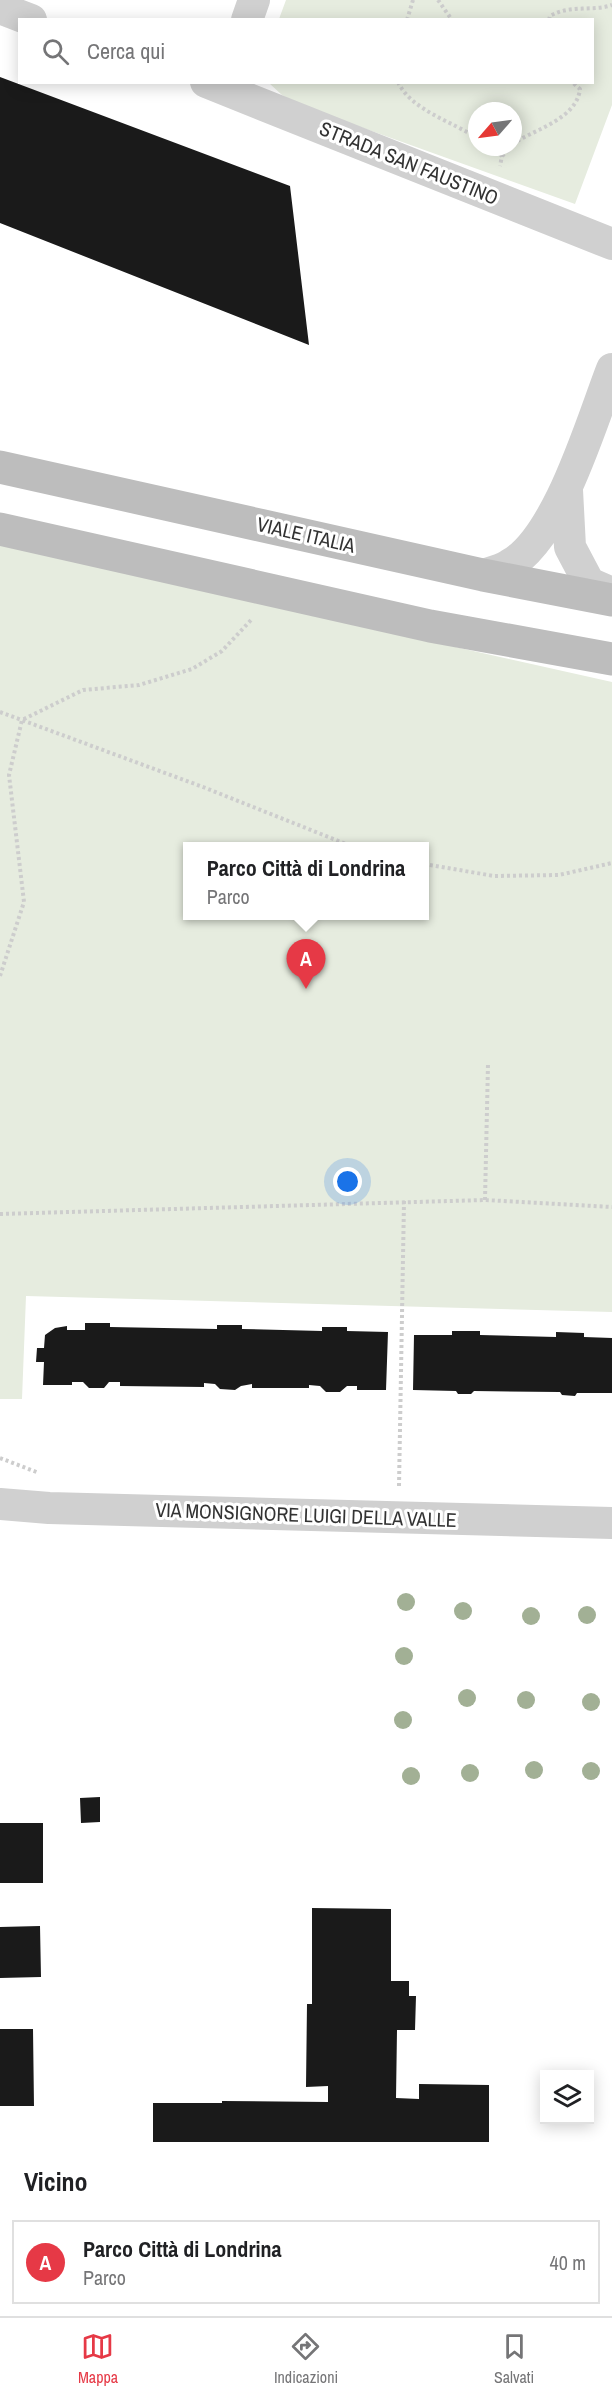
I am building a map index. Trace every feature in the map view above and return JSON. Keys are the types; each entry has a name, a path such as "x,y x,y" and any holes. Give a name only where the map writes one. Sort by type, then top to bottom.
{"main road":[{"name":"VIALE ITALIA","path":"0,467 483,575 612,600"},
{"path":"0,529 430,626 612,659"}],"street":[{"path":"248,18 254,0"},
{"path":"0,8 26,18"},
{"name":"STRADA SAN FAUSTINO","path":"216,84 612,244"},
{"path":"483,575 510,565 533,545 567,490 612,369"},
{"path":"567,490 570,547 589,583 612,594"},
{"name":"VIA MONSIGNORE LUIGI DELLA VALLE","path":"0,1504 49,1508 612,1523"}],"path":[{"path":"408,18 413,0"},
{"path":"438,0 451,18"},
{"path":"550,18 560,10 604,8 612,5"},
{"path":"399,84 403,93 414,104 468,132"},
{"path":"522,138 563,116 574,106 579,99 580,89 574,84"},
{"path":"22,720 83,690 138,686 192,669 222,651 255,616"},
{"path":"0,712 203,787 341,842"},
{"path":"0,976 24,902 9,775 22,720"},
{"path":"429,865 494,876 559,875 612,862"},
{"path":"485,1200 488,1064"},
{"path":"0,1214 485,1200 612,1207"},
{"path":"398,1517 404,1201"}],"shaded area":[{"path":"286,0 612,0 612,105 575,204 302,106 282,95 270,84 594,84 594,18 279,18"},
{"path":"0,545 612,682 612,1312 26,1296 22,1399 0,1399"}],"building":[{"path":"0,77 290,186 309,345 0,223"},
{"path":"85,1323 110,1323 110,1327 217,1329 217,1325 242,1325 242,1329 322,1331 322,1327 347,1327 347,1331 388,1332 386,1390 357,1390 357,1386 347,1386 340,1392 326,1392 320,1386 252,1388 252,1384 235,1390 220,1389 215,1384 204,1383 204,1387 120,1386 120,1382 109,1382 104,1388 89,1388 83,1382 72,1382 72,1385 43,1385 44,1362 36,1362 37,1348 44,1348 45,1335 55,1328 67,1326 67,1330 85,1330"},
{"path":"452,1331 480,1331 480,1335 556,1337 556,1332 584,1333 584,1337 612,1338 612,1393 577,1393 575,1396 562,1395 560,1392 474,1391 471,1394 458,1394 456,1391 413,1390 414,1335 452,1335"},
{"path":"100,1797 100,1822 81,1823 80,1798"},
{"path":"0,1823 43,1823 43,1883 0,1883"},
{"path":"312,1908 391,1909 391,1981 409,1981 409,1996 416,1996 415,2030 397,2030 396,2098 419,2099 419,2084 489,2085 489,2142 153,2142 153,2103 328,2102 328,2086 306,2087 307,2004 312,2004"},
{"path":"40,1926 41,1977 0,1978 0,1927"},
{"path":"0,2029 33,2029 34,2106 0,2106"}],"place":[{"name":"Parco Città di Londrina","path":"306,989"}]}
